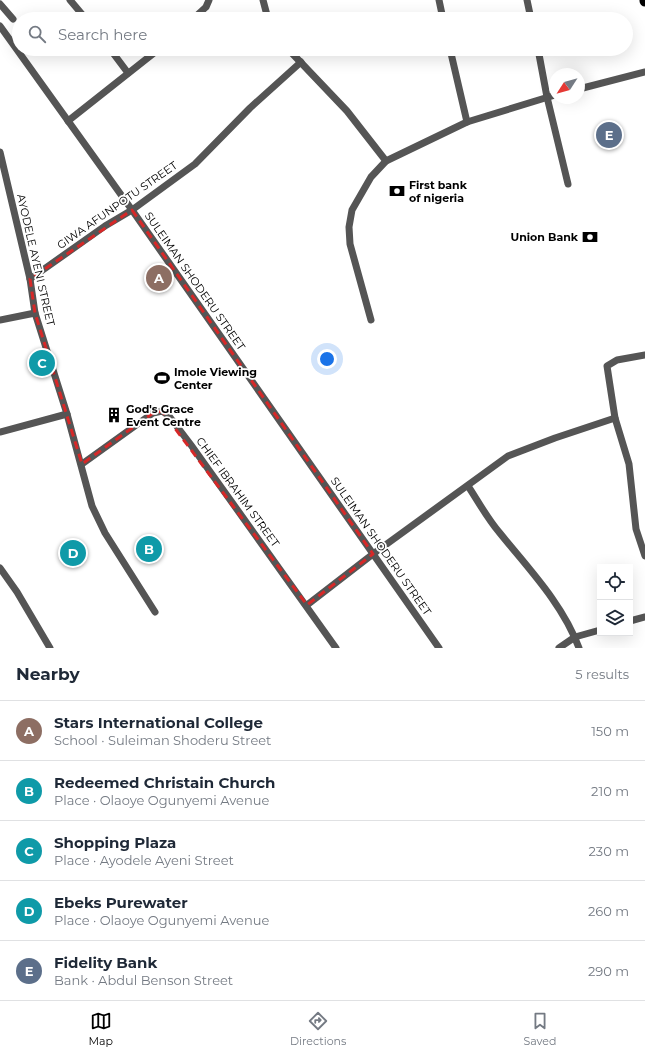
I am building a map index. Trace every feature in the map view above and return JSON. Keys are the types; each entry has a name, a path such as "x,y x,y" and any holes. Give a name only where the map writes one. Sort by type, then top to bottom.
{"street":[{"path":"70,0 80,12"},
{"path":"263,0 266,12"},
{"path":"439,0 442,12"},
{"path":"527,0 530,12"},
{"path":"199,12 209,1"},
{"path":"0,4 12,18"},
{"name":"SULEIMAN SHODERU STREET","path":"0,26 12,43"},
{"name":"SULEIMAN SHODERU STREET","path":"21,56 132,210 439,648"},
{"path":"115,56 128,73"},
{"path":"68,121 150,56"},
{"path":"295,56 347,110 386,160"},
{"path":"452,56 467,122"},
{"path":"539,56 547,97 568,184"},
{"name":"GIWA AFUNPOTU STREET","path":"30,279 105,226 132,210 194,164 250,108 301,62"},
{"path":"585,87 645,72"},
{"path":"371,320 350,244 349,227 352,210 371,177 386,160 467,122 547,97"},
{"name":"AYODELE AYENI STREET","path":"0,152 30,279 34,313 67,414 98,519 155,612"},
{"path":"0,320 34,313"},
{"path":"645,355 617,360 608,366 615,418 629,464 636,529 645,556"},
{"name":"CHIEF IBRAHIM STREET","path":"82,464 153,412 162,411 169,416 336,648"},
{"path":"0,432 67,414"},
{"path":"306,605 373,554 508,456 554,438 615,418"},
{"path":"468,486 498,530 561,612 579,648"},
{"path":"0,568 17,592 50,648"},
{"path":"633,620 645,617"},
{"path":"560,648 575,638 597,631"}],"highlighted area":[{"path":"132,210 373,554 307,605 162,411 153,413 82,464 35,313 30,279"}],"place":[{"name":"Fidelity Bank","path":"609,135"},
{"name":"First bank of nigeria","path":"397,191"},
{"name":"Union Bank","path":"590,237"},
{"name":"Stars International College","path":"159,278"},
{"name":"Shopping Plaza","path":"42,363"},
{"name":"Imole Viewing Center","path":"162,378"},
{"name":"God's Grace Event Centre","path":"114,415"},
{"name":"Redeemed Christain Church","path":"149,549"},
{"name":"Ebeks Purewater","path":"73,553"}]}
